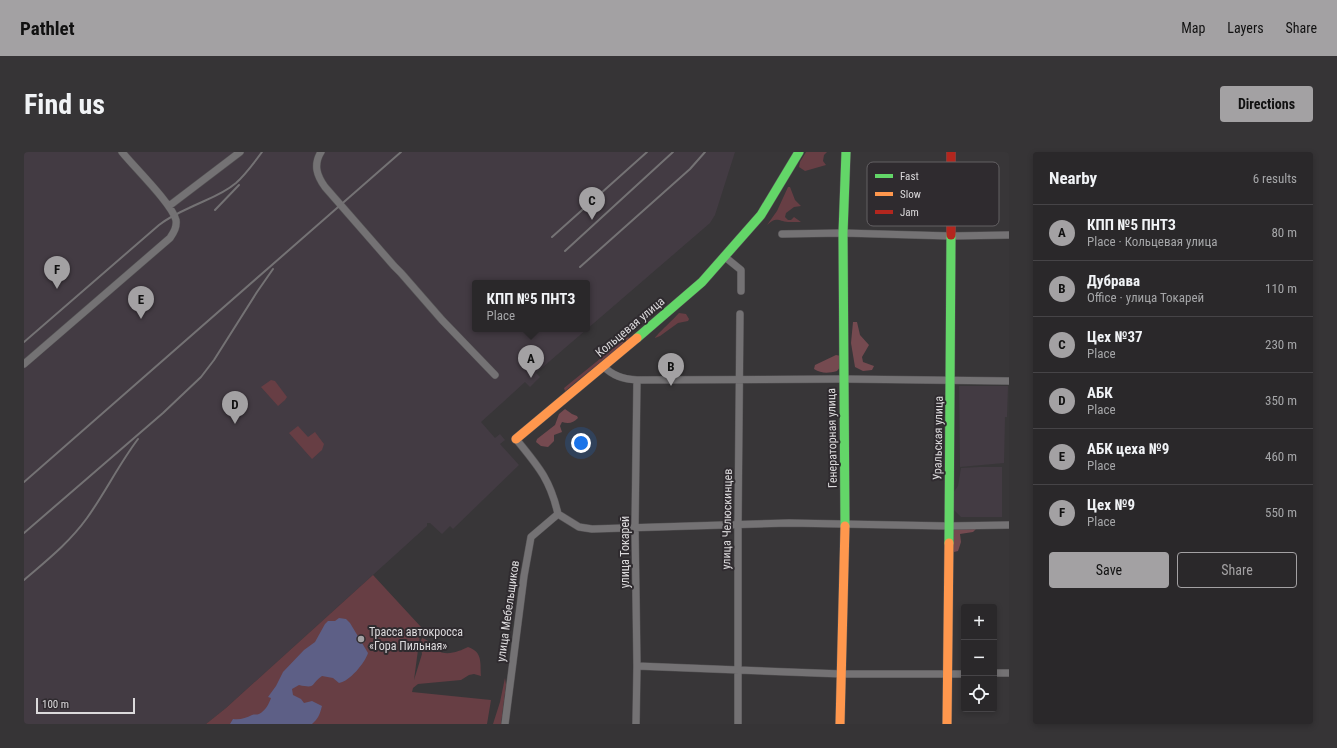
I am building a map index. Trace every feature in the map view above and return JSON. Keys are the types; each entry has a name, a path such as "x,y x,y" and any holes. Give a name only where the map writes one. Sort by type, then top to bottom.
{"street":[{"path":"24,364 170,238 175,230 176,226 174,215 169,206 122,152"},
{"path":"169,206 240,152"},
{"path":"321,152 316,170 318,179 324,187 422,298 495,375"},
{"name":"Кольцевая улица","path":"558,514 554,497 546,478 516,438 687,296 725,257 761,215 799,152"},
{"name":"Генераторная улица","path":"840,724 845,525 844,233 846,152"},
{"name":"Уральская улица","path":"947,724 948,526 951,380 951,226"},
{"path":"782,234 844,233 951,236 1009,235"},
{"path":"725,257 742,270 741,291"},
{"name":"улица Челюскинцев","path":"738,724 737,669 740,314"},
{"path":"603,366 609,372 619,377 637,380 740,381 844,379 1009,381"},
{"name":"улица Токарей","path":"636,724 637,666 635,527 637,380"},
{"path":"558,514 572,524 585,529 789,523 948,526 1009,525"},
{"name":"улица Мебельщиков","path":"504,724 524,576 531,536 558,514"},
{"path":"637,666 842,674 961,674"},
{"path":"997,673 1009,673"}],"shaded area":[{"path":"24,152 735,152 715,215 710,223 590,326 590,280 472,280 472,332 584,332 536,373 540,377 530,387 525,382 481,422 495,438 500,434 505,440 500,444 519,465 453,529 450,526 442,534 430,523 427,523 427,526 226,708 206,724 24,724"},
{"path":"806,152 827,152 824,155 823,161 826,165 805,171 799,167 800,162"},
{"path":"788,187 790,187 795,200 801,206 794,207 786,213 785,217 788,220 791,220 794,217 801,222 775,220 767,225 777,211"},
{"path":"679,313 686,314 689,319 688,321 678,323 655,338 659,333"},
{"path":"853,322 857,322 860,335 869,345 862,357 863,362 874,366 872,370 863,371 855,367 851,343"},
{"path":"627,337 630,338 565,391 564,388"},
{"path":"836,355 841,356 841,366 837,371 826,373 814,369 815,365"},
{"path":"271,380 275,381 287,397 278,406 261,387"},
{"path":"959,386 1008,386 1007,417 1005,417 1004,463 960,467"},
{"path":"565,409 578,418 571,423 562,422 560,426 562,432 554,435 554,441 548,447 541,446 536,442 537,439 555,425 559,414"},
{"path":"298,426 308,437 315,432 324,444 322,450 312,459 289,433"},
{"path":"1002,467 1002,517 961,517 953,509 953,493 958,486 961,468"},
{"path":"954,528 977,528 973,532 960,534 961,542 958,551 954,552 951,549 951,537"},
{"name":"Трасса автокросса «Гора Пильная»","path":"373,575 421,627 414,680 422,654 420,643 422,638 427,640 441,652 453,653 468,647 473,649 480,658 481,676 474,674 461,680 418,684 413,688 412,692 491,700 487,724 206,724 226,708"},
{"path":"505,678 506,685 501,724 493,724 500,702"}],"water":[{"path":"339,618 346,619 350,623 368,653 364,662 352,676 343,682 339,683 333,678 322,676 311,686 299,685 292,689 293,695 301,699 304,703 312,701 322,706 318,716 312,724 230,724 233,719 259,714 263,711 271,698 268,697 276,686 283,672 304,650 315,642 328,621 335,621"}],"railway":[{"path":"24,342 159,225 177,214 231,187 247,172 262,152"},
{"path":"24,482 401,152"},
{"path":"552,237 647,152"},
{"path":"565,251 673,152"},
{"path":"580,267 690,169 705,152"},
{"path":"215,210 239,185"},
{"path":"24,533 163,413 201,377 214,360 273,269"},
{"path":"24,580 73,536 94,508 138,439"}],"traffic: fast":[{"path":"637,338 702,282 761,215 799,152"},
{"path":"845,526 843,233 846,152"},
{"path":"949,543 951,235"}],"traffic: slow":[{"path":"516,439 637,338"},
{"path":"840,724 845,526"},
{"path":"947,724 949,543"}],"traffic: jam":[{"path":"951,152 951,162"},
{"path":"951,226 951,235"}],"place":[{"name":"Цех №37","path":"592,220"},
{"name":"Цех №9","path":"57,289"},
{"name":"АБК цеха №9","path":"141,319"},
{"name":"КПП №5 ПНТЗ","path":"531,378"},
{"name":"Дубрава","path":"671,386"},
{"name":"АБК","path":"235,424"},
{"name":"Трасса автокросса «Гора Пильная»","path":"361,639"}]}
